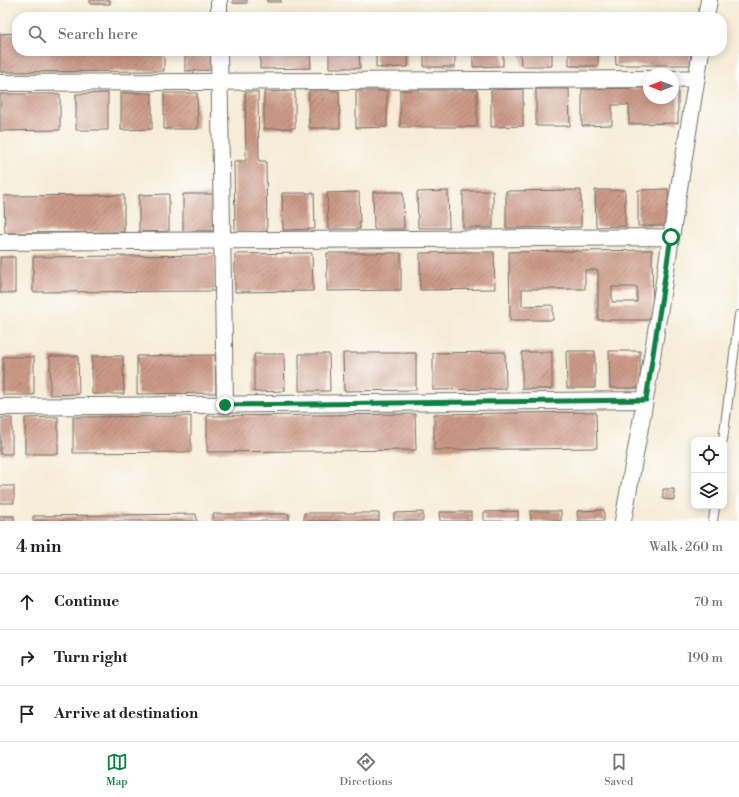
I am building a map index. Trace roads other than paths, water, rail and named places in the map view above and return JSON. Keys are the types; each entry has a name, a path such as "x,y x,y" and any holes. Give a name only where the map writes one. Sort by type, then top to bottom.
{"street":[{"path":"219,0 219,12"},
{"path":"707,12 709,0"},
{"path":"219,56 225,405"},
{"path":"624,521 646,400 700,56"},
{"path":"679,79 697,78"},
{"path":"0,83 643,79"},
{"path":"0,242 671,237"},
{"path":"0,407 646,400"}],"lane":[{"path":"723,437 739,315"},
{"path":"713,521 715,509"}]}
